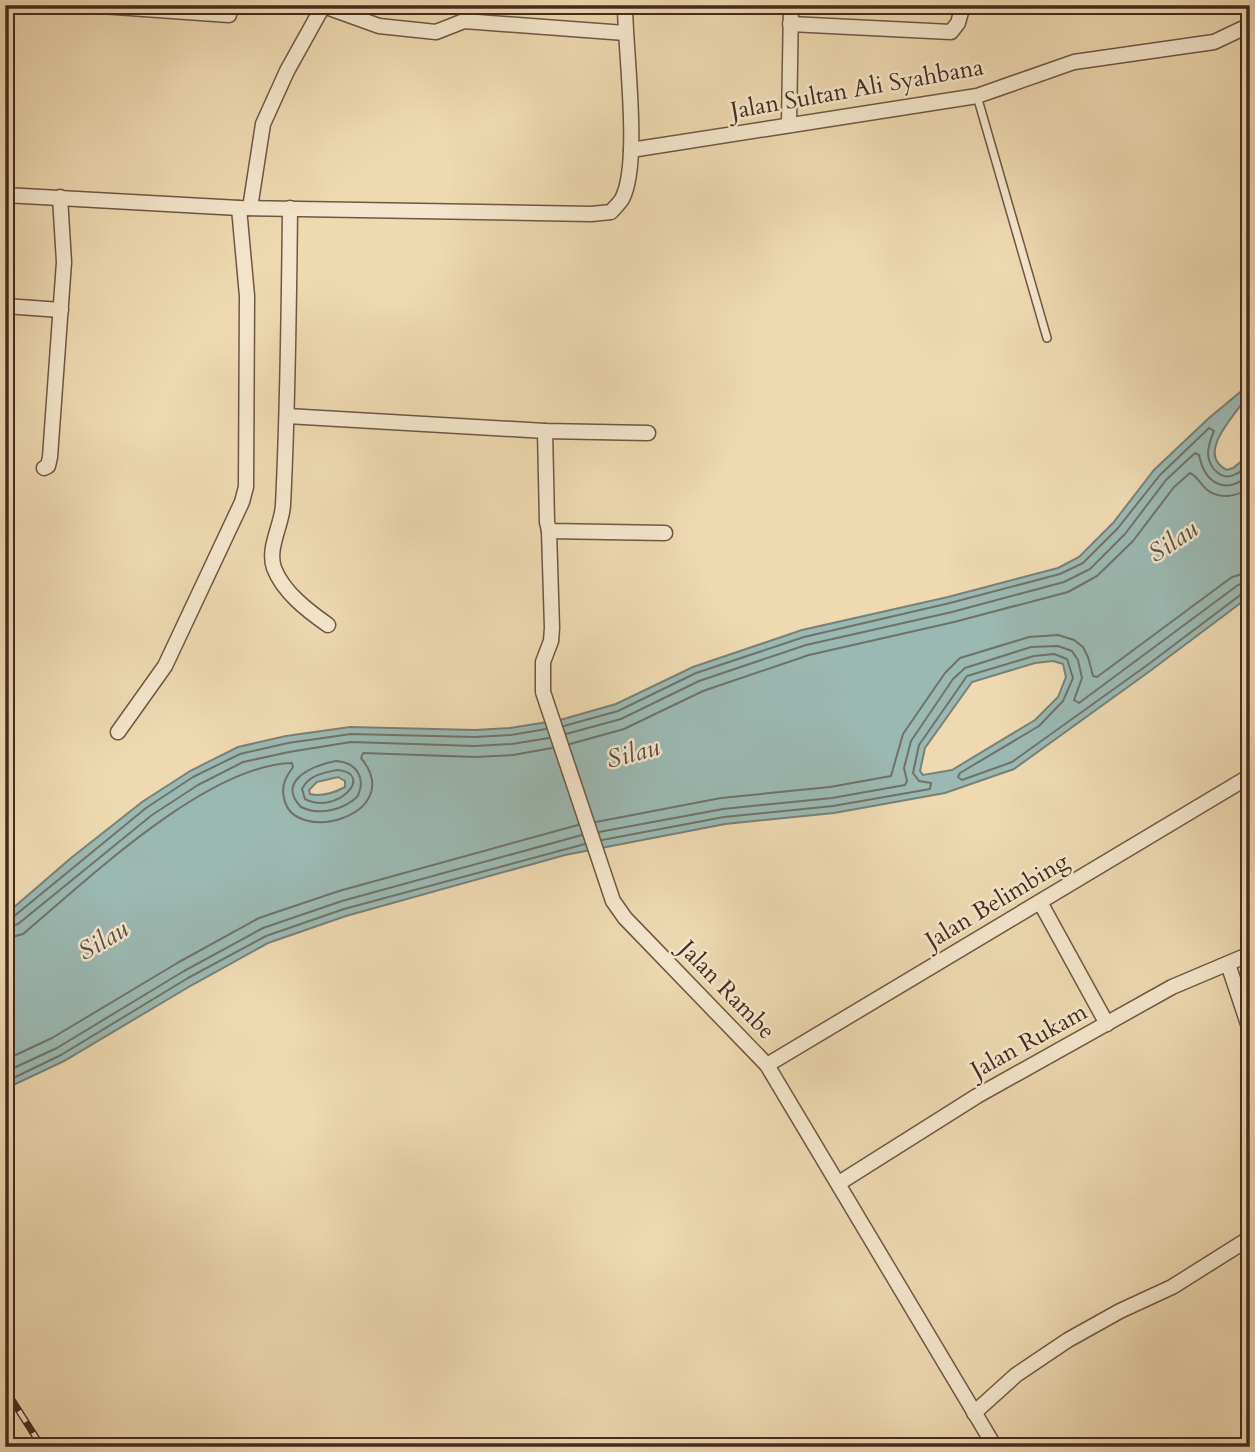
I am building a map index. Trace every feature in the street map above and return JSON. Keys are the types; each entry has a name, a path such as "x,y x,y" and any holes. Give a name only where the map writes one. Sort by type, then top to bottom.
{"street":[{"path":"87,5 229,15"},
{"path":"5,195 245,208 578,214 611,212 622,199 629,174 631,150 625,5"},
{"path":"789,124 791,5"},
{"path":"790,24 951,32 958,23 963,5"},
{"path":"118,732 165,666 244,494 247,296 245,208 263,124 319,11 326,6 379,26 436,32 464,22 625,33"},
{"name":"Jalan Sultan Ali Syahbana","path":"631,150 977,96 1074,62 1222,40 1250,25"},
{"path":"44,468 48,466 50,457 64,262 60,197"},
{"path":"290,208 283,513 272,554 273,567 305,609 328,625"},
{"path":"5,306 61,310"},
{"path":"287,416 545,431 648,433"},
{"name":"Jalan Rambe","path":"545,431 552,628 551,641 543,662 543,692 613,901 625,918 767,1065 995,1447"},
{"path":"549,531 665,533"},
{"name":"Jalan Belimbing","path":"767,1065 1250,776"},
{"path":"1040,902 1107,1024"},
{"name":"Jalan Rukam","path":"839,1182 977,1096 1172,987 1250,954"},
{"path":"1228,964 1250,1030"},
{"path":"974,1413 1016,1375 1068,1340 1120,1311 1172,1287 1250,1238"}],"lane":[{"path":"977,96 1047,338"}],"water":[{"name":"Silau","path":"1250,384 1249,394 1216,443 1215,454 1218,463 1227,470 1250,454 1250,596 1014,769 945,793 834,813 725,824 565,855 346,916 268,943 64,1061 5,1089 5,915 142,802 190,771 238,747 286,736 350,727 475,730 510,728 560,720 616,704 693,667 802,630 948,597 1058,568 1079,557 1113,523 1154,470","holes":["1053,661 1063,664 1066,677 1058,697 1035,720 952,770 923,775 920,771 925,748 972,682 1035,663","338,777 345,781 345,787 328,794 310,794 309,790 317,782"]}],"railway":[{"path":"5,1389 42,1447"}]}
